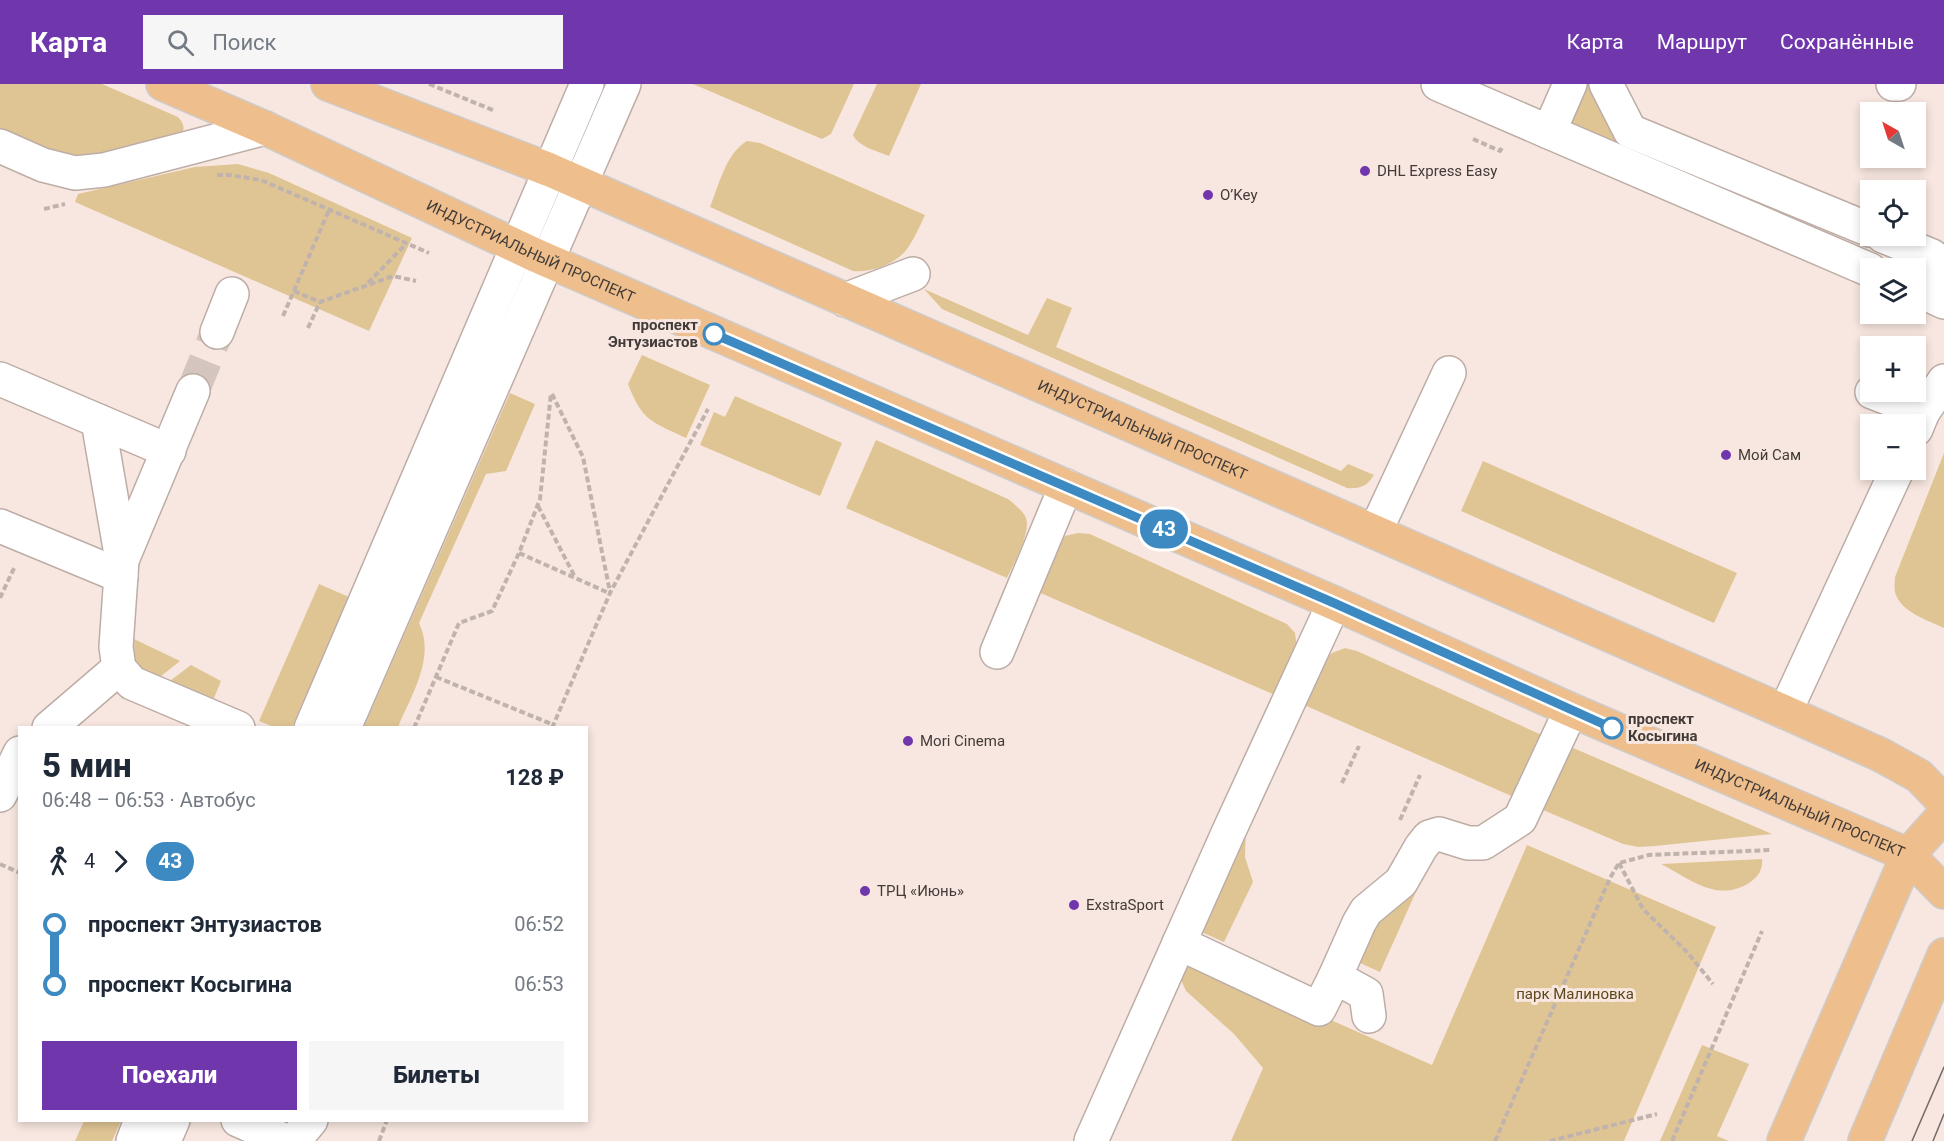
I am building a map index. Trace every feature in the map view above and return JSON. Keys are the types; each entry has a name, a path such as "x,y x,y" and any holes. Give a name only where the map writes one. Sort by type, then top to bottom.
{"main road":[{"name":"ИНДУСТРИАЛЬНЫЙ ПРОСПЕКТ","path":"163,84 265,128 517,247 1334,603 1571,710 1908,855 1944,892"},
{"name":"ИНДУСТРИАЛЬНЫЙ ПРОСПЕКТ","path":"328,84 550,170 1785,712 1881,755 1919,776 1944,802"},
{"path":"1784,1141 1908,855 1944,815"},
{"path":"1865,1141 1944,955"}],"street":[{"path":"312,726 587,84"},
{"path":"345,726 624,84"},
{"path":"1438,84 1860,266"},
{"path":"1550,132 1570,84"},
{"path":"1606,84 1630,131 1860,226"},
{"path":"1893,84 1899,84"},
{"path":"0,147 43,165 75,173 104,170 265,128"},
{"path":"1908,246 1932,256 1944,272"},
{"path":"845,300 913,274"},
{"path":"216,332 232,294"},
{"path":"1926,294 1944,302"},
{"path":"1375,532 1391,473 1449,373"},
{"path":"0,379 169,451"},
{"path":"1923,414 1944,381"},
{"path":"121,568 193,392"},
{"path":"1888,402 1908,414"},
{"path":"98,421 121,568 116,647 119,668 132,683 232,726"},
{"path":"1785,712 1892,480"},
{"path":"997,652 1066,486"},
{"path":"0,526 121,568"},
{"path":"1091,1141 1334,603"},
{"path":"51,726 119,668"},
{"path":"1179,944 1319,1009 1366,912 1401,882 1421,846 1429,837 1439,834 1468,843 1483,843 1520,819 1571,710"},
{"path":"0,795 13,751"},
{"path":"1335,977 1366,993 1369,1016"},
{"path":"132,1141 140,1122"},
{"path":"164,1141 172,1122"},
{"path":"242,1122 286,1141"},
{"path":"296,1141 309,1122"}],"path":[{"path":"429,84 495,111"},
{"path":"207,176 229,175 261,180 429,253"},
{"path":"44,209 73,202"},
{"path":"283,316 328,210"},
{"path":"367,285 405,245"},
{"path":"294,291 320,302 393,276 416,281"},
{"path":"308,328 320,302"},
{"path":"415,726 459,623 492,611 519,553 540,498 551,393 583,457 610,593"},
{"path":"436,677 553,726 610,593 708,409"},
{"path":"537,506 576,578"},
{"path":"519,553 610,593"},
{"path":"1342,783 1359,746"},
{"path":"1397,827 1420,775"},
{"path":"1495,1141 1610,878 1619,863 1649,855 1770,850"},
{"path":"1619,863 1643,909 1688,952 1713,984"},
{"path":"0,864 18,872"},
{"path":"1672,1141 1762,931"},
{"path":"1550,1141 1657,1114"},
{"path":"379,1141 386,1122"}],"green space":[{"path":"0,84 102,84 178,117 184,129 174,138 87,157 63,156 0,132"},
{"path":"693,84 854,84 831,134 822,139"},
{"path":"877,84 921,84 889,156 864,146 853,135"},
{"path":"1570,84 1606,84 1630,131 1618,161 1549,132"},
{"path":"747,141 760,143 925,215 911,243 905,252 884,266 853,271 710,207 728,161"},
{"path":"238,164 269,173 412,238 369,331 75,202 78,194 195,167"},
{"path":"924,289 1028,335 1047,298 1072,308 1056,347 1341,471 1348,464 1374,475 1363,486 1347,488 942,309"},
{"path":"642,355 710,385 686,438 656,424 638,406 628,384"},
{"path":"510,393 535,404 506,471 486,474 419,623 424,636 423,663 420,676 398,726 364,726"},
{"path":"735,396 842,443 820,496 700,445 714,412 725,417"},
{"path":"876,440 1008,499 1019,509 1027,522 1026,530 1007,578 846,508"},
{"path":"1944,453 1944,628 1902,605 1895,592 1895,577"},
{"path":"1483,461 1737,573 1714,623 1461,511"},
{"path":"1078,533 1090,534 1287,624 1295,633 1297,647 1275,695 1036,591 1056,546 1065,536"},
{"path":"319,584 349,597 292,726 272,726 259,721"},
{"path":"134,639 180,661 156,680 136,664"},
{"path":"1345,648 1357,651 1544,736 1516,798 1304,705 1324,661 1332,653"},
{"path":"191,665 221,681 212,703 166,684"},
{"path":"1571,747 1772,834 1638,847 1623,844 1543,810"},
{"path":"1246,827 1245,857 1253,882 1224,942 1197,930"},
{"path":"1437,845 1380,972 1349,958"},
{"name":"парк Малиновка","path":"1527,845 1716,927 1624,1141 1231,1141 1263,1068 1234,1034 1186,991 1181,975 1183,960 1295,1004 1432,1065"},
{"path":"1762,859 1761,870 1752,881 1737,889 1726,891 1704,887 1661,864"},
{"path":"1702,1045 1749,1064 1717,1136 1729,1141 1660,1141"},
{"path":"83,1122 121,1122 112,1141 75,1141"}],"tunnel":[{"path":"193,391 217,332"}],"tram line":[{"path":"1912,1141 1944,1067"},
{"path":"1933,1141 1944,1114"}],"bus line":[{"name":"43","path":"714,334 1334,603 1612,728"}],"place":[{"name":"DHL Express Easy","path":"1365,171"},
{"name":"O’Key","path":"1208,195"},
{"name":"проспект Энтузиастов","path":"714,334"},
{"name":"Мой Сам","path":"1726,455"},
{"name":"проспект Косыгина","path":"1612,728"},
{"name":"Mori Cinema","path":"908,741"},
{"name":"ТРЦ «Июнь»","path":"865,891"},
{"name":"ExstraSport","path":"1074,905"}]}
